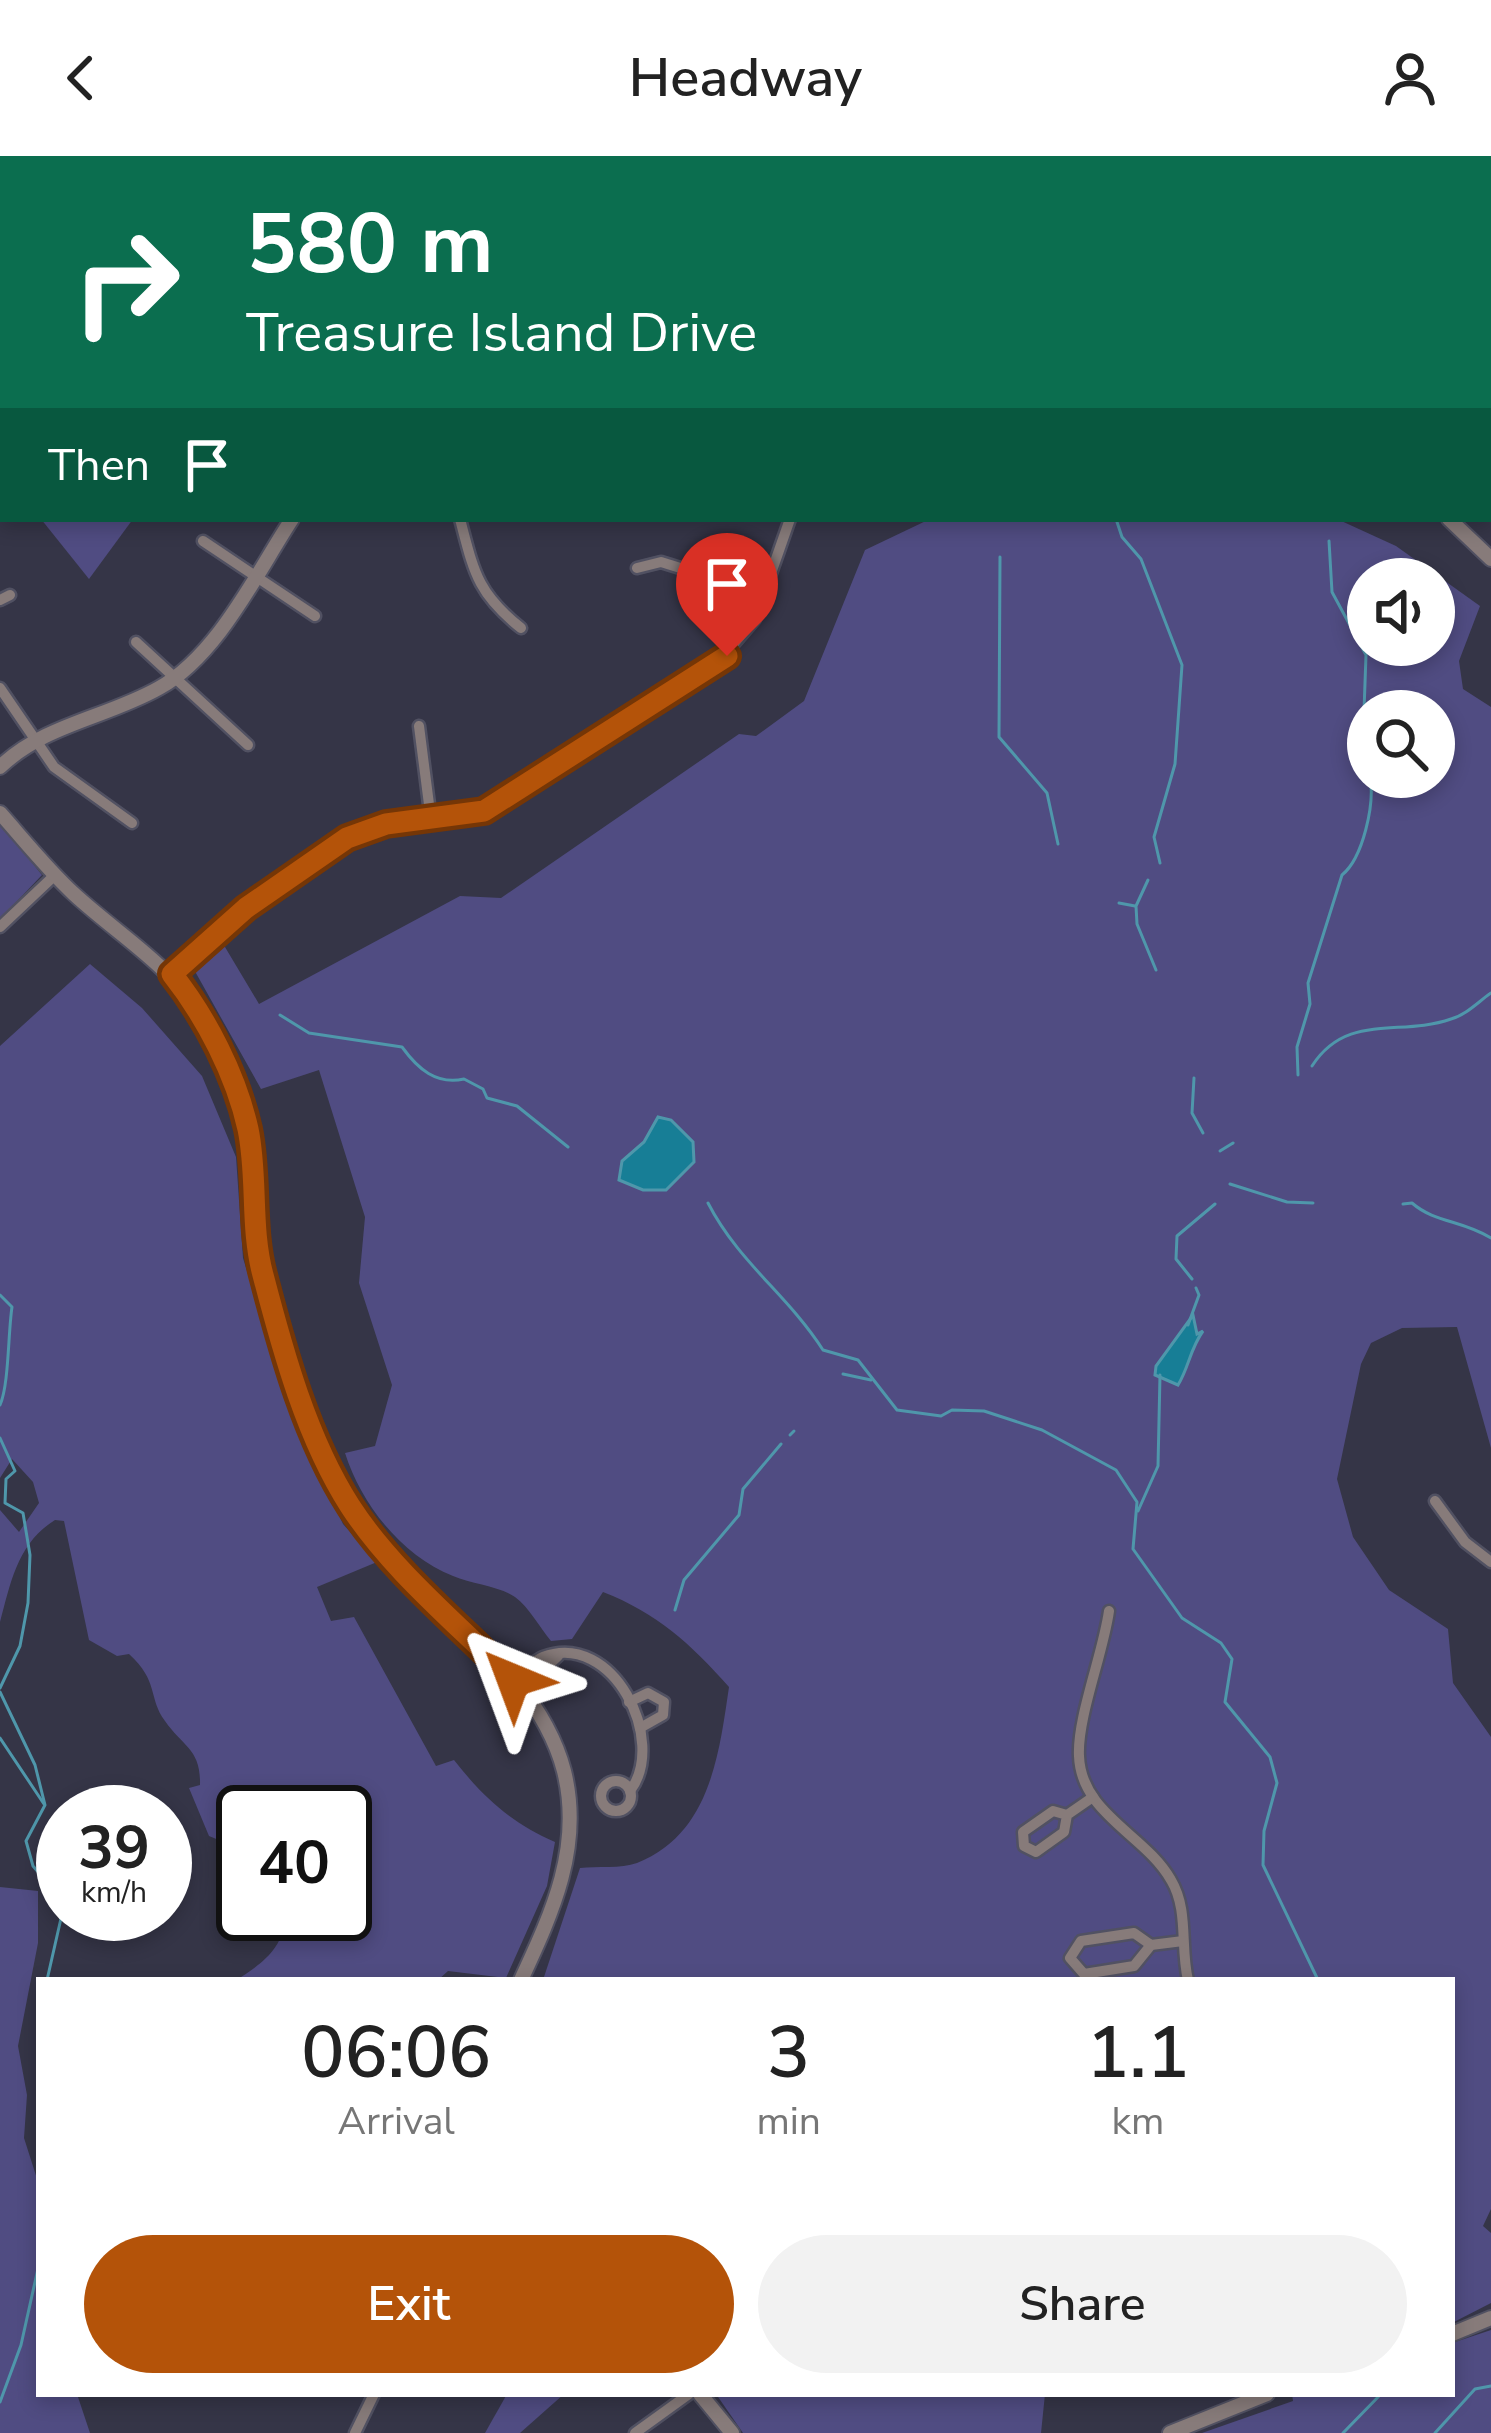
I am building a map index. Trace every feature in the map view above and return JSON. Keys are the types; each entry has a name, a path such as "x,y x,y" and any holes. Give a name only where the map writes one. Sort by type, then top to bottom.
{"street":[{"path":"0,767 32,740 174,676 212,639 290,522"},
{"path":"461,522 477,582 490,603 521,628"},
{"path":"172,974 246,908 347,838 386,824 484,811 712,670 740,640 767,595 789,522"},
{"path":"1452,522 1491,559"},
{"path":"203,541 314,616"},
{"path":"637,568 661,562 767,595"},
{"path":"136,642 248,746"},
{"path":"0,688 54,767 132,824"},
{"path":"418,726 430,820"},
{"path":"0,813 55,875 172,974 211,1032 248,1129 259,1258 324,1459 352,1510 380,1544 517,1685 550,1733 564,1771 571,1826 560,1891 521,1977"},
{"path":"0,927 55,875"},
{"path":"1435,1501 1465,1542 1491,1562"},
{"path":"1109,1611 1102,1663 1080,1734 1081,1771 1093,1797 1174,1884 1188,1977"},
{"path":"517,1685 544,1656 584,1657 603,1667 629,1702 640,1728 644,1769 630,1791"},
{"path":"629,1702 648,1693 664,1702 663,1715 640,1728"},
{"path":"1067,1814 1093,1797"},
{"path":"1151,1945 1134,1966 1084,1974 1070,1958 1082,1940 1134,1933 1151,1945 1183,1941"},
{"path":"1455,2332 1491,2318"},
{"path":"355,2433 373,2397"},
{"path":"635,2433 685,2397"},
{"path":"702,2397 731,2433"},
{"path":"1169,2433 1259,2397"}],"shaded area":[{"path":"43,522 131,522 89,579"},
{"path":"924,522 1344,522 1413,558 1347,558 1347,666 1455,666 1455,588 1480,606 1459,661 1463,689 1491,707 1491,1448 1457,1327 1402,1328 1371,1343 1361,1364 1337,1479 1353,1537 1389,1590 1448,1629 1453,1683 1491,1737 1491,2209 1483,2226 1491,2233 1491,2303 1455,2321 1455,1977 544,1977 580,1868 637,1863 662,1850 696,1812 715,1765 729,1687 672,1631 603,1592 572,1639 551,1641 515,1597 434,1567 401,1542 373,1509 345,1453 375,1446 392,1385 359,1283 365,1217 319,1070 261,1089 192,966 222,942 259,1004 460,896 501,898 739,734 756,736 804,701 865,550"},
{"path":"0,823 42,875 0,919"},
{"path":"90,964 142,1008 202,1076 236,1157 243,1258 290,1412 343,1524 377,1562 317,1587 331,1621 354,1617 436,1766 454,1760 499,1808 555,1842 547,1886 506,1977 448,1971 441,1977 240,1977 263,1961 279,1941 372,1941 372,1785 216,1785 216,1839 209,1836 192,1795 192,1787 200,1785 197,1763 160,1713 145,1673 129,1654 117,1656 89,1640 64,1521 55,1520 42,1529 24,1552 0,1622 0,1510 19,1532 39,1503 33,1482 12,1459 0,1478 0,1046"},
{"path":"0,1887 36,1891 38,1943 18,2046 27,2095 24,2138 36,2176 36,2397 78,2397 90,2433 0,2433"},
{"path":"1491,2330 1491,2433 1202,2433 1293,2401 1292,2397 1455,2397 1455,2342"},
{"path":"505,2397 561,2397 520,2433 485,2433"},
{"path":"718,2397 1045,2397 1041,2433 743,2433"}],"water":[{"path":"658,1117 671,1120 693,1142 694,1162 666,1190 643,1190 619,1180 622,1161 644,1142"},
{"path":"1193,1315 1197,1334 1203,1331 1178,1385 1155,1375 1156,1366"}],"waterway":[{"path":"1117,522 1122,537 1141,559 1182,665 1175,764 1154,837 1160,863"},
{"path":"1329,541 1332,592 1366,655 1365,690"},
{"path":"1000,557 999,737 1047,793 1058,844"},
{"path":"1298,1075 1297,1047 1310,1004 1308,983 1342,875 1366,830 1371,798"},
{"path":"1148,880 1136,906 1137,924 1156,970"},
{"path":"1119,903 1135,906"},
{"path":"1312,1066 1341,1038 1451,1019 1491,993"},
{"path":"280,1015 309,1033 402,1047 428,1074 445,1080 464,1079 483,1089 487,1098 517,1106 568,1147"},
{"path":"1194,1078 1192,1113 1203,1133"},
{"path":"1220,1151 1233,1143"},
{"path":"1230,1184 1287,1202 1313,1203"},
{"path":"708,1203 734,1243 823,1350 858,1360 897,1410 941,1416 952,1410 984,1411 1042,1430 1116,1470 1137,1502 1133,1549 1182,1618 1221,1643 1232,1659 1225,1702 1270,1757 1277,1783 1264,1831 1263,1865 1317,1977"},
{"path":"1403,1204 1412,1203 1491,1238"},
{"path":"1192,1279 1176,1259 1177,1236 1215,1204"},
{"path":"1188,1325 1199,1295 1196,1288"},
{"path":"0,1295 12,1307 0,1405"},
{"path":"843,1374 871,1380"},
{"path":"1138,1511 1158,1466 1160,1375"},
{"path":"790,1435 794,1431"},
{"path":"0,1438 15,1471 6,1479 5,1503 23,1513 30,1555 20,1646 0,1688"},
{"path":"675,1610 684,1580 739,1515 743,1489 781,1444"},
{"path":"0,1692 40,1785"},
{"path":"0,1738 36,1792"},
{"path":"36,1822 26,1841 36,1870"},
{"path":"48,1977 56,1941"},
{"path":"0,2402 21,2345 36,2278"},
{"path":"1435,2433 1475,2389 1491,2386"},
{"path":"1343,2433 1378,2397"}],"route":[{"path":"513,1680 380,1544 334,1480 309,1420 263,1276 255,1240 248,1129 211,1032 172,974 246,908 347,838 386,824 484,811 712,670 727,656"}]}
